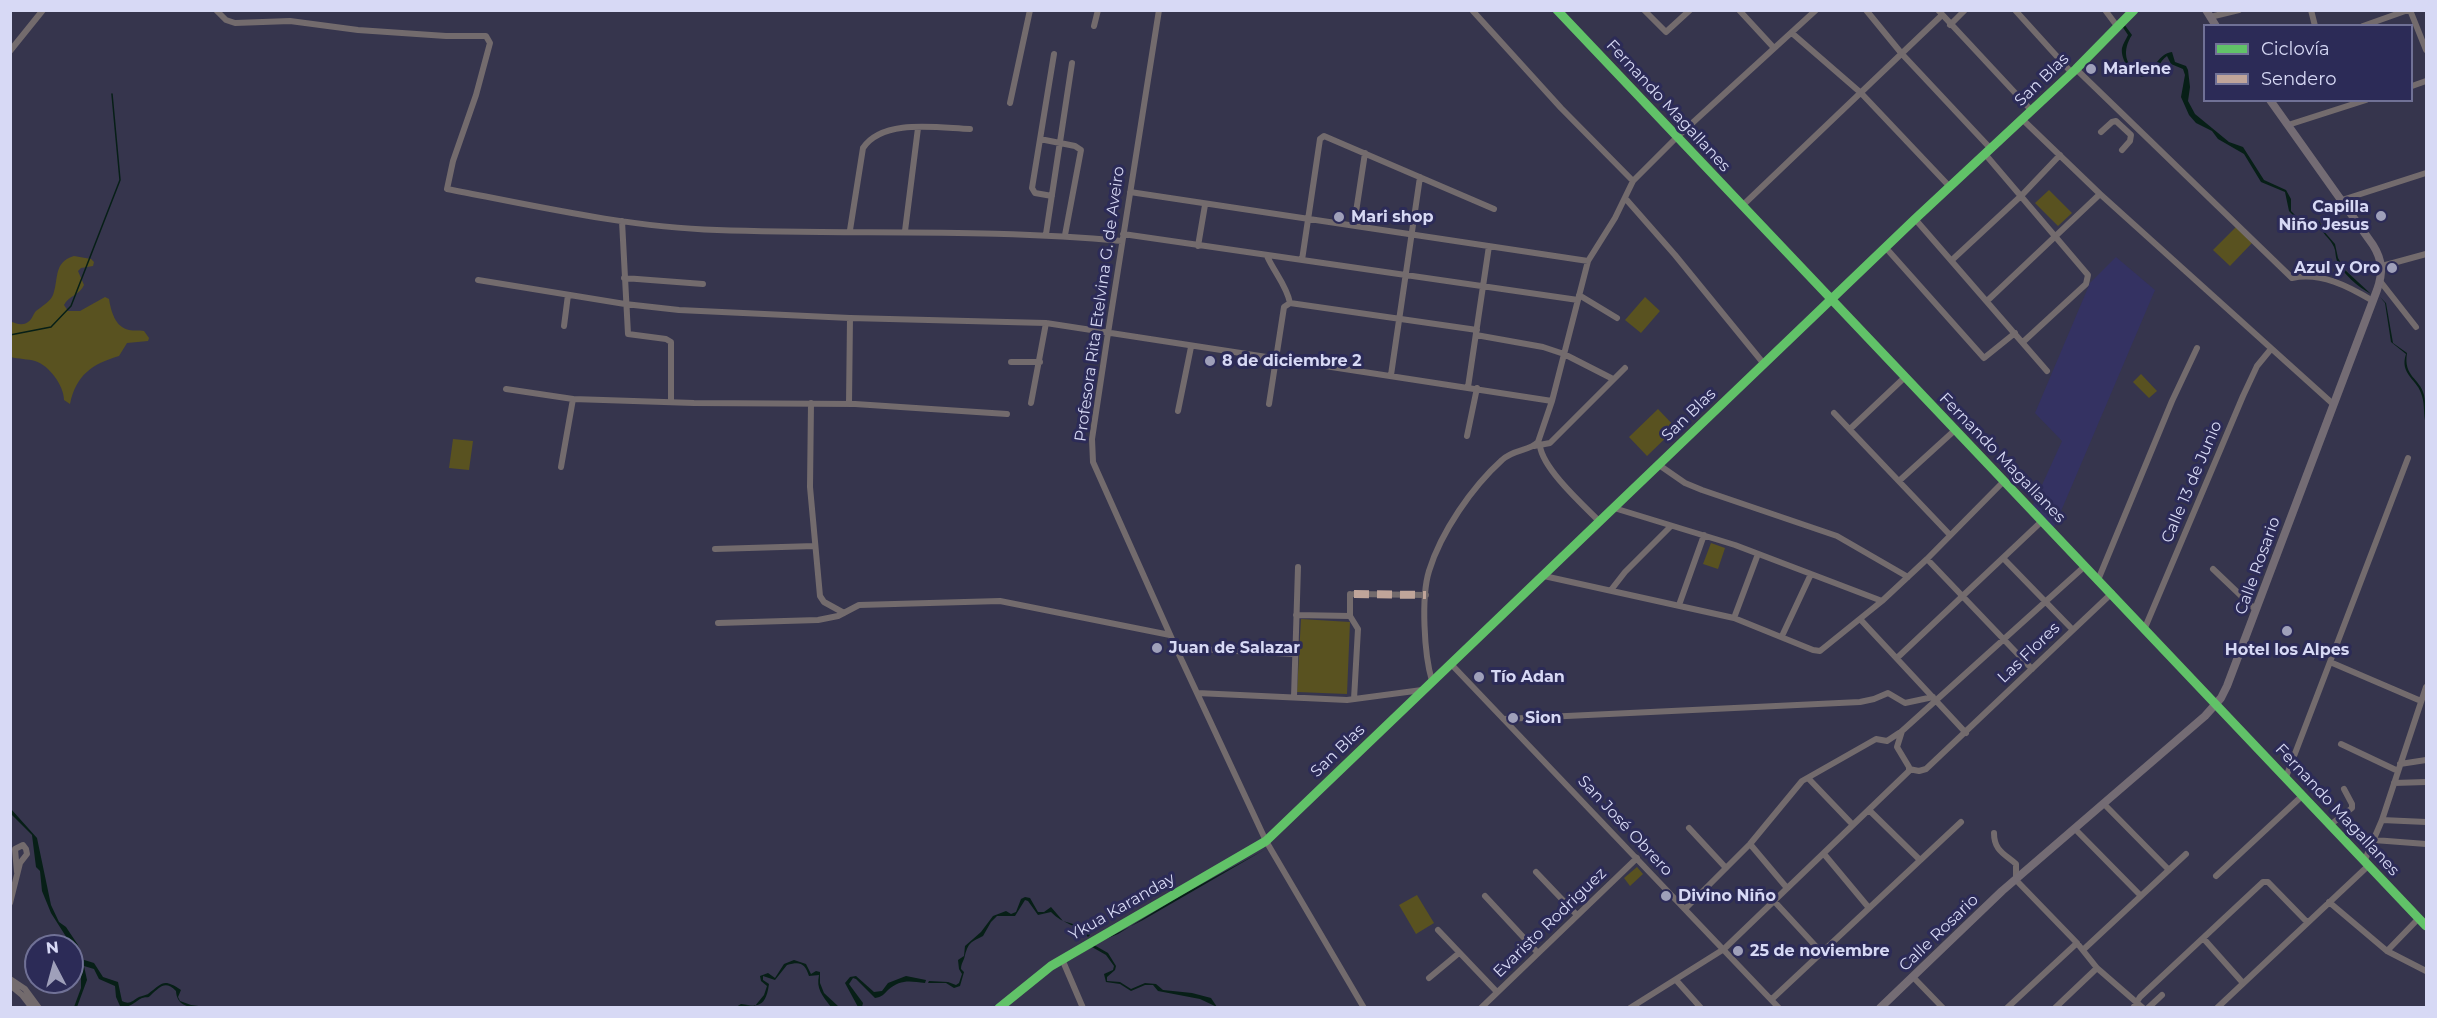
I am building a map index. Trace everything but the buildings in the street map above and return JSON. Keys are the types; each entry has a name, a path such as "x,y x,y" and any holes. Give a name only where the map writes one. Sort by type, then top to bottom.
{"main road":[{"path":"2271,102 2376,250 2382,266"},
{"name":"Calle Rosario","path":"1880,1008 2016,880 2216,705 2227,686 2373,301 2382,266"}],"street":[{"path":"10,51 43,10"},
{"path":"216,10 226,20 235,23 290,21 369,31 486,36 490,43 476,95 453,160 447,189 622,221 715,230 850,230 1122,237 1302,260 1482,288 1578,298 1617,318"},
{"path":"1010,103 1030,10"},
{"path":"1094,26 1098,10"},
{"name":"Profesora Rita Etelvina G. de Aveiro","path":"1160,10 1122,237 1092,439 1093,462 1266,841 1364,1008"},
{"path":"1472,10 1561,108 1633,181"},
{"name":"Fernando Magallanes","path":"1557,10 1904,378 2112,593 2144,630 2427,926"},
{"path":"1644,10 1666,32 1690,10"},
{"path":"1739,10 1774,48"},
{"path":"1537,446 1552,401 1588,261 1633,181 1677,136 1816,10"},
{"path":"1866,10 1988,151 2085,271 2088,280 2086,285 2023,342"},
{"path":"1950,25 1965,10"},
{"path":"2015,10 2074,71 2131,121 2292,278 2304,275 2334,281 2373,301"},
{"path":"2105,10 2117,26"},
{"name":"San Blas","path":"1266,841 1915,219 2074,71 2134,10"},
{"path":"2208,14 2239,10"},
{"path":"2369,24 2409,10 2427,50"},
{"path":"1742,206 1902,54 1940,13 2031,111"},
{"path":"1793,33 1861,93 1950,187"},
{"path":"1052,196 1035,193 1032,188 1054,54"},
{"path":"1046,234 1072,63"},
{"path":"2288,125 2360,102"},
{"path":"2022,119 2100,194 2333,404"},
{"path":"2101,132 2114,120 2124,128 2131,137 2122,150"},
{"path":"2124,128 2131,121"},
{"path":"850,230 863,148 874,138 898,128 970,129"},
{"path":"905,231 918,128"},
{"path":"1302,260 1320,138 1324,136 1494,209"},
{"path":"1040,139 1077,147 1081,150 1065,235"},
{"path":"1354,225 1365,153"},
{"path":"1952,260 2022,195 2060,155"},
{"path":"2342,200 2427,173"},
{"path":"1391,375 1420,177"},
{"path":"1130,192 1588,261"},
{"path":"1987,301 2100,194"},
{"path":"1625,198 1764,364"},
{"path":"1197,246 1205,205"},
{"path":"1915,219 2047,371"},
{"path":"622,221 628,334 666,339 671,342 671,402"},
{"path":"1468,387 1488,246"},
{"path":"1886,248 1984,358 2015,333"},
{"path":"2382,266 2427,254"},
{"path":"1267,256 1275,274 1287,291 1290,303"},
{"path":"624,278 703,284"},
{"path":"478,280 625,304 679,310 850,318 1046,323 1552,401"},
{"path":"2380,281 2416,327"},
{"path":"564,326 568,295"},
{"path":"1269,404 1284,307 1290,303 1399,318 1543,347 1564,354 1613,379"},
{"path":"849,404 850,318"},
{"path":"1031,403 1046,323"},
{"path":"1178,411 1191,347"},
{"path":"2098,580 2197,348"},
{"name":"Calle 13 de Junio","path":"2144,630 2243,396 2257,366 2271,349"},
{"path":"1011,362 1040,362"},
{"path":"1432,681 1427,662 1426,595 1429,571 1473,490 1508,454 1550,442 1625,368"},
{"path":"1850,429 1904,378"},
{"path":"1467,435 1477,388"},
{"path":"506,389 573,399 849,404 1007,414"},
{"path":"561,467 573,399"},
{"path":"812,403 810,487 820,596 830,607 844,613"},
{"path":"1834,413 1950,535"},
{"path":"1899,481 1955,429"},
{"path":"1537,446 1554,474 1599,521"},
{"path":"2286,777 2408,458"},
{"path":"1659,465 1685,483 1702,490 1837,536 1908,577"},
{"path":"1544,576 1734,618 1820,651 1882,601 1927,560 2004,481"},
{"path":"1614,508 1704,535 1882,601"},
{"path":"1897,658 2042,521"},
{"path":"1611,590 1625,572 1671,526"},
{"path":"1679,605 1704,535"},
{"path":"715,549 815,546"},
{"path":"1734,618 1758,554"},
{"path":"2003,558 2073,630"},
{"path":"1927,560 2032,669"},
{"path":"1685,909 1750,844 1802,781 1876,739 1887,741 1902,732 1935,699 2085,566"},
{"path":"1294,697 1298,567"},
{"path":"2214,569 2256,610"},
{"path":"1782,636 1811,574"},
{"name":"Las Flores","path":"1909,770 1926,769 2112,593"},
{"path":"1354,699 1358,629 1350,616 1352,594 1426,595"},
{"path":"718,623 818,620 832,618 860,605 880,603 1000,601 1170,635"},
{"path":"1296,615 1350,616"},
{"path":"1860,619 1966,733"},
{"path":"1176,648 1295,654"},
{"path":"2330,662 2421,701"},
{"name":"San José Obrero","path":"1451,664 1779,1008"},
{"path":"2217,1008 2366,864 2427,687"},
{"path":"1197,693 1354,699 1423,690"},
{"path":"1503,719 1860,702 1888,693 1905,703 1935,699"},
{"path":"1630,1008 1724,949 1909,770 1897,747 1902,732"},
{"path":"2341,744 2399,767 2427,760"},
{"path":"1808,778 1853,825"},
{"path":"2394,783 2427,783"},
{"path":"2331,825 2352,808 2344,789"},
{"path":"2216,876 2302,796"},
{"path":"2104,804 2169,870"},
{"path":"1869,810 1920,860"},
{"path":"2382,820 2427,822"},
{"path":"1772,999 1961,822"},
{"path":"1689,828 1726,868"},
{"path":"2075,829 2141,896"},
{"path":"1994,833 1996,847 2002,855 2016,864 2016,880 2077,943 2097,968 2134,1005 2143,1008"},
{"path":"2373,840 2427,844"},
{"name":"Ykua Karanday","path":"999,1008 1062,958 1266,841"},
{"path":"1750,844 1787,888"},
{"path":"1824,854 1869,908"},
{"path":"2083,950 2186,854"},
{"name":"Evaristo Rodriguez","path":"1481,1008 1576,914 1637,858"},
{"path":"10,903 17,872"},
{"path":"1536,872 1576,914"},
{"path":"2134,1005 2265,881 2307,922"},
{"path":"1485,896 1538,953"},
{"path":"1774,901 1822,953"},
{"path":"2329,902 2386,951 2427,971"},
{"path":"2386,951 2419,918"},
{"path":"1438,930 1497,992"},
{"path":"2203,938 2243,983"},
{"path":"2007,1008 2077,943"},
{"path":"1429,978 1460,953"},
{"path":"1062,958 1083,1008"},
{"path":"2055,1008 2097,968"},
{"path":"1912,977 1943,1008"},
{"path":"10,979 25,989 39,1008"},
{"path":"1676,980 1701,1008"},
{"path":"10,985 32,1008"},
{"path":"2148,1008 2162,995"}],"shaded area":[{"path":"2124,24 2132,35 2126,52 2131,67 2142,74 2151,69 2167,53 2172,52 2175,62 2186,66 2188,70 2190,87 2188,101 2195,114 2229,142 2243,147 2264,180 2286,190 2291,199 2291,211 2299,219 2320,222 2321,228 2335,244 2338,258 2345,270 2371,294 2343,271 2337,261 2334,247 2321,230 2318,223 2298,220 2289,211 2285,192 2261,182 2244,154 2218,139 2212,131 2196,123 2189,115 2181,97 2185,75 2183,69 2171,64 2167,56 2154,72 2147,76 2142,77 2133,73 2122,53 2122,46 2128,35 2122,26"},
{"path":"2049,190 2072,213 2058,226 2035,203"},
{"path":"2236,227 2252,243 2230,266 2213,250"},
{"path":"74,256 91,259 94,262 93,266 81,268 78,271 84,285 64,305 68,311 80,311 105,297 109,299 120,326 129,330 144,331 149,338 148,341 127,343 119,356 87,372 76,385 70,404 64,400 59,383 40,363 11,357 10,321 17,324 26,323 48,302 55,289 60,267 63,262"},
{"path":"2116,257 2155,290 2053,530 2032,507 2062,441 2035,413 2090,283"},
{"path":"1645,297 1660,311 1641,333 1625,320"},
{"path":"2380,297 2386,303 2393,343 2407,353 2407,367 2422,389 2425,398 2426,424 2420,390 2405,367 2406,354 2391,342 2385,303"},
{"path":"2141,374 2157,391 2149,398 2133,382"},
{"path":"1658,409 1676,428 1647,456 1629,437"},
{"path":"453,439 473,441 469,470 449,468"},
{"path":"1711,543 1725,548 1718,569 1703,564"},
{"path":"1301,619 1350,622 1347,694 1297,692"},
{"path":"11,809 37,838 51,905 59,922 71,934 64,934 51,913 42,891 32,835 11,814"},
{"path":"1264,850 1143,920 1130,927 1180,896"},
{"path":"1637,867 1643,874 1630,886 1624,878"},
{"path":"1417,895 1434,923 1416,934 1399,905"},
{"path":"1025,897 1030,898 1038,912 1044,912 1051,907 1063,921 1051,912 1038,915 1025,900 1015,916 997,916 983,936 970,944 964,956 965,946 981,932 993,916 1006,911 1011,914 1016,912 1021,899"},
{"path":"1064,921 1083,927 1090,935 1088,937"},
{"path":"1105,940 1094,945 1108,953 1116,966 1115,970 1107,977 1107,981 1120,982 1131,989 1145,983 1156,984 1163,990 1192,993 1211,998 1217,1007 1200,999 1158,991 1153,985 1145,985 1131,991 1120,984 1106,982 1104,974 1113,970 1114,966 1106,955 1092,947 1067,962 1094,944"},
{"path":"964,956 961,969 964,972 960,986 954,988 946,983 928,983 929,981 948,982 956,985 962,974 958,960"},
{"path":"84,960 94,963 103,977 118,982 122,1001 127,1003 167,983 181,990 178,997 180,1001 206,1007 191,1007 182,1004 177,997 176,991 166,985 160,987 149,997 142,998 129,1006 120,1006 115,986 99,979 94,969 84,966"},
{"path":"794,960 806,964 811,974 816,971 820,972 820,983 824,993 839,1007 831,1007 822,995 818,984 819,975 809,976 804,966 795,963 787,965 775,980 763,976 763,980 769,984 767,993 762,1003 756,1005 764,995 767,986 761,981 760,976 768,973 775,978 784,964"},
{"path":"84,966 87,980 84,988"},
{"path":"856,976 874,992 882,991 888,983 906,976 926,980 925,983 901,982 875,998 853,978 849,984 863,1003 862,1007 858,1007 845,983 850,977"},
{"path":"79,994 82,994 77,1007 74,1007"}],"waterway":[{"path":"10,335 51,327 71,306 120,180 112,94"}],"marked path":[{"path":"1354,594 1426,595"}],"cycle path":[{"path":"1557,10 2426,926"},
{"path":"999,1008 1051,966 1266,841 1915,219 2076,69 2134,10"}],"place":[{"name":"Marlene","path":"2091,69"},
{"name":"Capilla Niño Jesus","path":"2381,216"},
{"name":"Mari shop","path":"1339,217"},
{"name":"Azul y Oro","path":"2392,268"},
{"name":"8 de diciembre 2","path":"1210,361"},
{"name":"Hotel los Alpes","path":"2287,631"},
{"name":"Juan de Salazar","path":"1157,648"},
{"name":"Tío Adan","path":"1479,677"},
{"name":"Sion","path":"1513,718"},
{"name":"Divino Niño","path":"1666,896"},
{"name":"25 de noviembre","path":"1738,951"}]}
